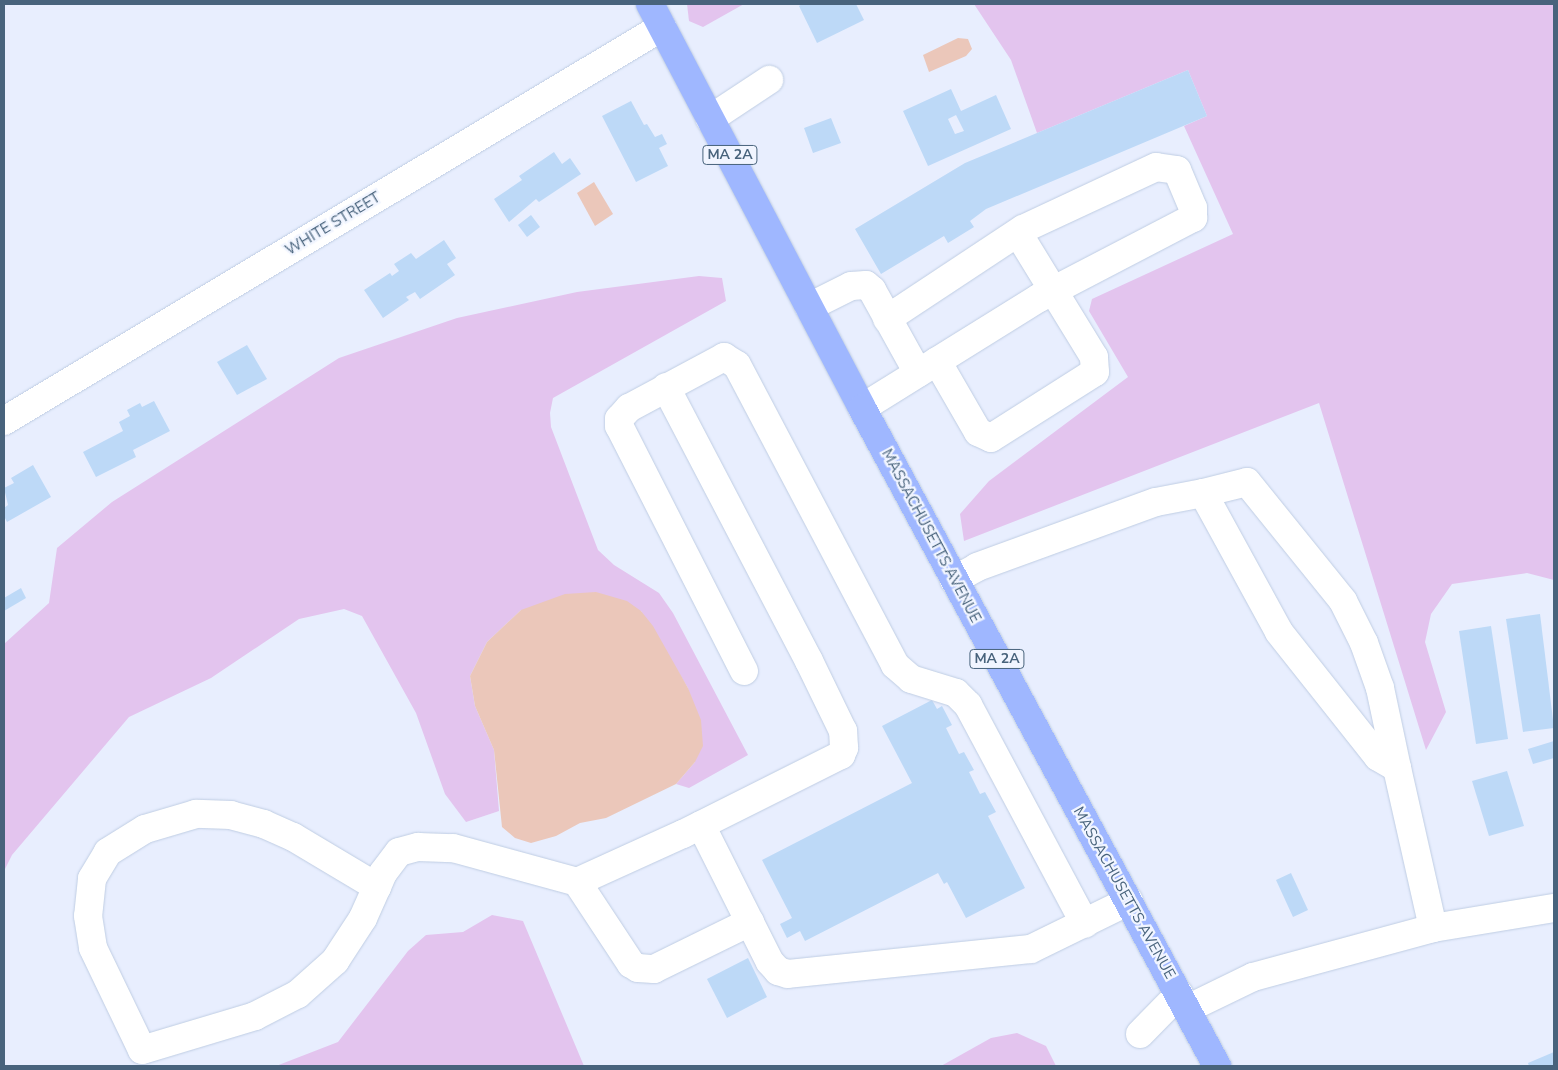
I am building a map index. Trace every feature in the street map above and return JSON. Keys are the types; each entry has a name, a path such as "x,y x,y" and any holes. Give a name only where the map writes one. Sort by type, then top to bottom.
{"main road":[{"name":"MASSACHUSETTS AVENUE","path":"656,15 862,408 1218,1066"}],"street":[{"name":"WHITE STREET","path":"4,421 656,15"},
{"path":"710,119 769,80"},
{"path":"862,408 1054,290 1193,218 1193,208 1177,170 1156,167 1018,232 886,319"},
{"path":"809,307 850,286 866,285 886,319 928,367 978,432 991,438 1095,372 1097,367 1054,290 1018,232"},
{"path":"744,672 619,426 622,414 718,358 732,359 737,365 895,665 911,680 956,693 968,705 1085,924"},
{"path":"377,887 293,837 264,824 231,815 196,814 144,829 108,852 92,879 88,916 93,948 142,1050 255,1016 298,994 335,961 363,918 377,887 400,852 418,847 453,848 577,882 701,825 841,754 845,740 809,661 666,387"},
{"path":"954,580 977,567 1156,502 1247,482 1343,601 1364,643 1380,688 1433,928"},
{"path":"1203,493 1279,632 1378,758 1397,768"},
{"path":"701,825 770,962 778,971 788,974 1031,950 1128,901"},
{"path":"577,882 630,964 638,968 654,969 750,922"},
{"path":"1140,1034 1183,1002 1253,977 1433,928 1554,908"}],"shaded area":[{"path":"687,4 744,4 703,27 689,21"},
{"path":"974,4 1554,4 1554,580 1527,573 1452,584 1431,614 1425,642 1446,712 1426,750 1319,403 964,541 960,514 989,481 1128,377 1089,311 1092,299 1233,234 1184,126 1207,116 1188,70 1037,133 1011,60"},
{"path":"958,38 968,39 972,49 966,56 929,72 923,55"},
{"path":"594,182 613,214 595,226 577,193"},
{"path":"699,276 722,278 726,301 553,398 550,413 551,427 598,550 614,565 659,593 673,613 748,755 689,788 676,784 695,762 688,688 641,611 521,610 487,642 470,676 475,706 494,750 499,811 466,822 445,794 416,713 362,616 344,609 299,619 211,678 129,717 12,855 4,871 4,644 49,603 57,548 112,502 339,358 457,318 577,292"},
{"path":"596,592 627,601 641,611 653,626 688,688 701,720 703,746 695,762 676,784 606,818 580,823 556,836 531,843 515,838 502,827 494,750 475,706 470,676 487,642 521,610 565,594"},
{"path":"492,915 523,921 584,1066 276,1066 338,1042 408,951 426,935 463,932"},
{"path":"1017,1033 1046,1046 1056,1066 941,1066 991,1038"}],"building":[{"path":"802,4 856,4 864,20 817,43 799,6"},
{"path":"1188,70 1207,116 986,209 970,221 974,227 948,243 944,236 881,274 855,229 965,163"},
{"path":"951,89 961,111 996,95 1011,129 928,166 903,111","holes":["956,115 964,131 955,134 948,119"]},
{"path":"631,101 644,125 647,124 655,137 662,134 667,144 659,148 668,166 636,182 602,116"},
{"path":"831,118 841,143 813,153 804,128"},
{"path":"554,152 562,164 570,158 581,174 539,202 536,199 509,222 494,199 522,180 519,176"},
{"path":"531,215 540,227 527,237 518,225"},
{"path":"444,240 456,258 447,264 455,275 420,299 415,292 406,297 409,300 383,318 364,290 390,273 392,276 399,271 394,264 411,253 416,259"},
{"path":"247,345 267,379 237,395 217,362"},
{"path":"154,401 170,431 133,450 136,457 96,477 83,452 123,431 119,422 130,416 127,410 140,403 142,407"},
{"path":"33,465 51,497 7,522 4,516 4,508 8,505 4,488 14,483 11,478"},
{"path":"21,588 26,598 4,611 4,598"},
{"path":"1540,614 1554,728 1523,732 1506,619"},
{"path":"1491,626 1508,739 1476,744 1459,631"},
{"path":"932,700 937,709 942,706 952,725 946,728 959,754 964,752 974,770 969,772 980,794 985,792 996,812 988,816 1025,888 966,918 947,882 944,884 938,873 805,941 800,931 787,938 780,924 792,918 762,860 912,783 882,726"},
{"path":"1554,741 1554,758 1533,764 1528,749"},
{"path":"1507,771 1524,826 1489,836 1472,781"},
{"path":"1291,873 1308,910 1293,917 1276,880"},
{"path":"748,958 767,997 727,1018 707,979"},
{"path":"1554,1052 1554,1066 1529,1066 1528,1063"}]}
